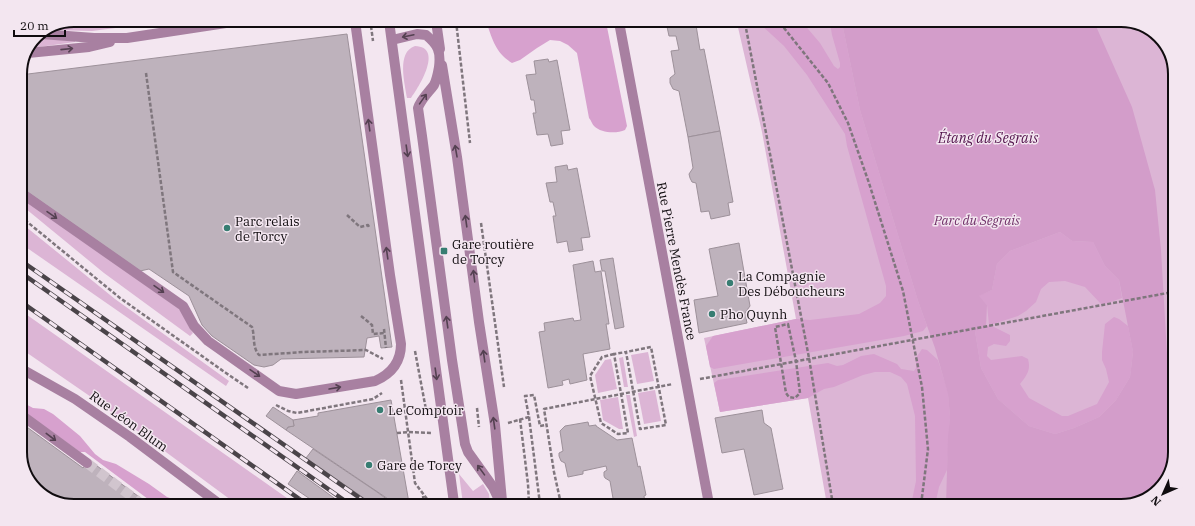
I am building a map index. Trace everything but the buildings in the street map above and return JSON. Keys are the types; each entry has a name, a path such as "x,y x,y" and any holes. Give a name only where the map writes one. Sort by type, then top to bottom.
{"street":[{"path":"33,53 89,47 127,38 199,27"},
{"path":"27,197 183,306 194,326 208,341 280,391 296,394 375,381 387,375 398,362 401,344 356,27"},
{"path":"391,27 453,499"},
{"path":"437,27 458,164 479,322 495,425 502,499"},
{"name":"Rue Pierre Mendès France","path":"620,27 708,499"},
{"path":"392,40 418,34 426,35 437,46 440,55 438,76 418,108 452,360 466,444 468,452 493,487 499,499"},
{"path":"49,35 94,38 127,38"},
{"name":"Rue Léon Blum","path":"27,372 75,399 130,437 213,499"},
{"path":"27,419 87,463"}],"path":[{"path":"457,27 470,147"},
{"path":"746,27 809,358 832,499"},
{"path":"783,27 828,83 848,123 869,183 902,291 922,387 928,449 923,499"},
{"path":"146,73 173,272 252,327 254,333 255,350 259,355 366,350 384,360"},
{"path":"348,216 360,227 368,225 370,233"},
{"path":"480,218 505,391"},
{"path":"27,222 120,298 253,391"},
{"path":"700,379 1168,293"},
{"path":"361,316 372,325 373,334 384,332 386,347"},
{"path":"788,324 796,361 800,393 795,398 789,397 786,393 775,327 788,324"},
{"path":"614,354 628,433 618,434 601,423 590,376 602,357 614,354 651,347 666,425 640,429 626,352"},
{"path":"395,383 400,379 409,432 415,483 426,499"},
{"path":"560,499 544,409 673,384"},
{"path":"273,403 297,414 373,399 384,392"},
{"path":"539,499 525,396 534,395 540,426 546,425"},
{"path":"508,415 510,423 529,417"},
{"path":"520,419 529,499"},
{"path":"474,428 486,426"},
{"path":"396,433 409,432 430,434"},
{"path":"422,494 423,499"}],"green space":[{"path":"74,27 123,27 92,31 58,30"},
{"name":"Parc du Segrais","path":"738,27 1121,27 1130,28 1147,35 1160,48 1168,71 1168,452 1167,461 1162,474 1143,474 1143,493 1130,498 1121,499 826,499 808,398 720,412 704,338 796,319 762,132"},
{"path":"44,39 75,42 35,48"},
{"path":"415,46 423,48 428,53 429,60 419,85 411,98 407,98 403,69 404,61 405,55 409,49"},
{"path":"27,202 178,308 193,333 190,336 104,273 27,210"},
{"path":"27,228 115,299 229,381 226,386 27,248"},
{"path":"27,315 288,499 230,499 94,399 27,353"},
{"path":"648,352 654,381 637,384 631,355"},
{"path":"623,357 628,387 624,387 619,358"},
{"path":"611,359 617,389 598,393 595,375 605,360"},
{"path":"655,390 661,421 644,424 638,393"},
{"path":"626,395 630,395 637,436 634,437"},
{"path":"618,397 623,429 619,429 603,420 600,400"},
{"path":"459,474 473,491 483,484 489,494 490,499 462,499"}],"shaded area":[{"path":"488,27 607,27 627,126 625,130 609,132 601,130 593,125 589,118 577,53 568,45 560,41 550,40 520,60 512,63 502,55 491,36"},
{"path":"763,27 806,27 820,43 834,66 838,69 840,67 840,63 831,27 843,27 860,110 927,326 923,331 904,336 714,369 710,367 706,346 713,336 796,319 810,320 859,314 880,303 886,296 886,286 845,134 807,75 784,46"},
{"path":"1060,232 1072,241 1093,242 1105,266 1119,280 1122,298 1102,305 1085,287 1065,281 1049,282 1041,289 1036,302 1026,311 1018,316 990,325 1010,335 1010,341 1006,346 994,344 988,347 987,356 991,360 1022,356 1028,359 1028,372 1020,384 1029,398 1062,416 1068,416 1097,404 1109,382 1102,360 1102,352 1105,324 1114,317 1128,326 1133,352 1130,377 1116,400 1099,417 1074,428 1055,434 1029,426 998,399 981,368 975,331 989,325 987,305 978,296 992,290 997,264 1010,251"},
{"path":"922,349 927,350 938,360 948,392 950,417 947,470 939,487 936,499 912,499 916,481 915,416 907,384 901,377 890,372 875,372 863,375 834,387 824,389 808,398 720,412 714,383 718,380 828,363 837,366 843,365 861,356 874,354 897,364 901,369 914,371 916,368 916,358"},
{"path":"27,405 33,408 44,409 53,414 80,436 95,454 103,460 116,464 167,497 173,499 148,499 85,452 80,452 27,414"}],"water":[{"name":"Étang du Segrais","path":"843,27 1096,27 1132,107 1155,190 1161,250 1168,361 1168,452 1167,461 1162,474 1143,474 1143,493 1130,498 946,499 950,417 948,394 935,348 918,301 860,110","holes":["1060,232 1072,241 1093,242 1105,266 1119,280 1133,352 1130,377 1116,400 1099,417 1074,428 1055,434 1029,426 998,399 981,368 975,331 986,327 987,305 979,296 992,290 997,264 1010,251"]}],"tunnel":[{"path":"87,463 135,499"}],"railway":[{"path":"27,265 361,499"},
{"path":"27,277 342,499"},
{"path":"27,306 299,499"}],"place":[{"name":"Parc relais de Torcy","path":"227,228"},
{"name":"Gare routière de Torcy","path":"444,251"},
{"name":"La Compagnie Des Déboucheurs","path":"730,283"},
{"name":"Pho Quynh","path":"712,314"},
{"name":"Le Comptoir","path":"380,410"},
{"name":"Gare de Torcy","path":"369,465"}]}
